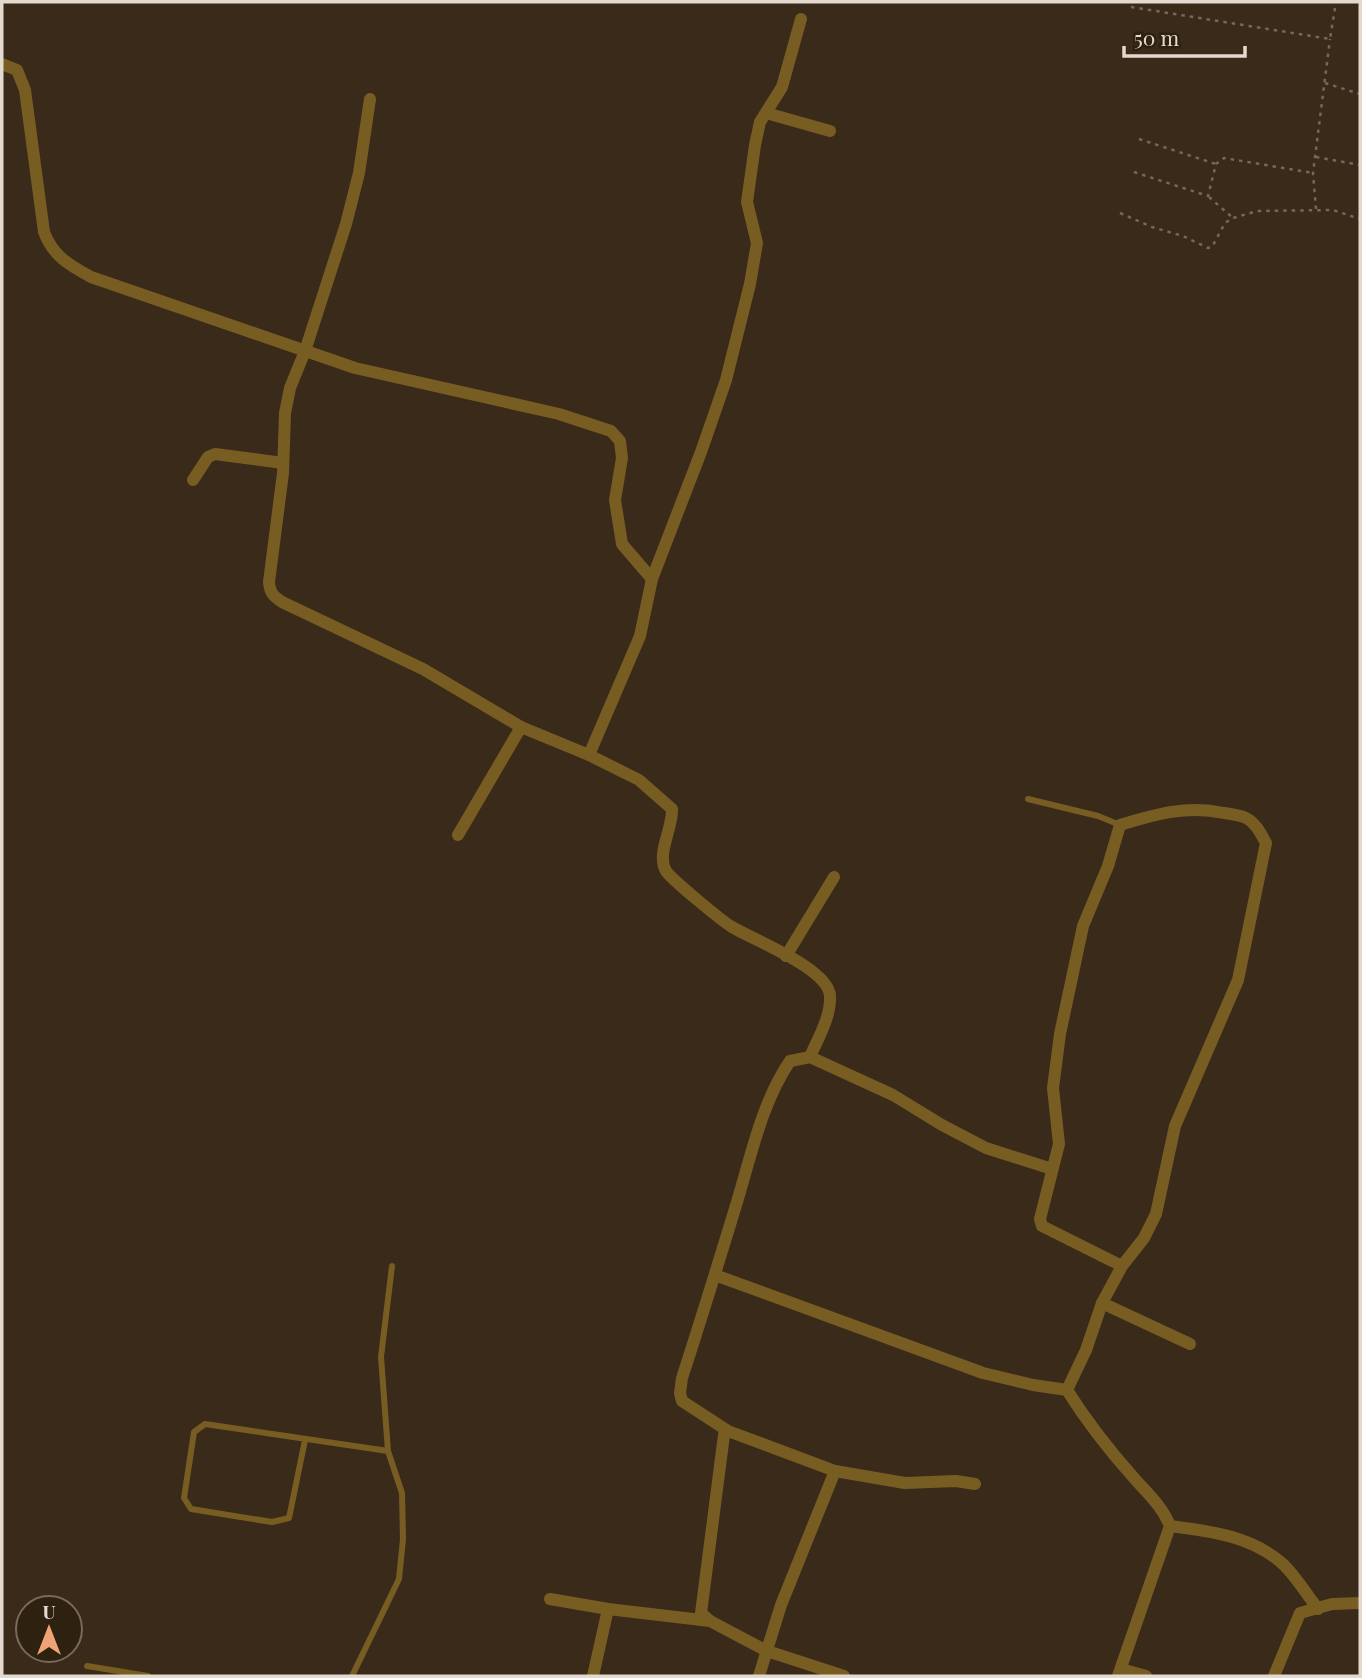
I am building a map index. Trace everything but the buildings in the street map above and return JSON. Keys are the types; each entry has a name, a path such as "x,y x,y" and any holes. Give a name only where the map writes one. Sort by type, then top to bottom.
{"street":[{"path":"590,755 640,636 652,579 726,380 750,284 757,243 747,202 755,145 760,122 782,87 800,19"},
{"path":"2,64 17,69 25,90 44,232 50,247 64,262 91,277 118,287 355,368 559,414 611,431 620,441 622,458 615,500 622,544 652,579"},
{"path":"370,99 359,173 346,223 305,351 290,388 285,413 283,463 269,582 273,597 423,669 521,727 590,755 639,780 672,809 673,822 662,859 666,872 729,925 786,956 824,981 830,993 829,1013 810,1056"},
{"path":"765,113 830,131"},
{"path":"192,480 208,457 215,454 283,463"},
{"path":"458,835 521,727"},
{"path":"1067,1390 1086,1350 1102,1303 1122,1266 1144,1238 1156,1214 1175,1126 1238,981 1266,844 1259,829 1247,818 1206,810 1165,811 1120,825 1108,866 1083,926 1060,1034 1054,1088 1059,1144 1040,1212 1042,1226 1122,1266"},
{"path":"786,956 834,877"},
{"path":"975,1484 956,1480 905,1483 835,1471 728,1431 682,1401 682,1378 755,1144 774,1093 790,1061 810,1056 893,1095 986,1148 1052,1170"},
{"path":"715,1275 983,1373 1067,1390"},
{"path":"1102,1303 1190,1344"},
{"path":"1067,1390 1085,1419 1161,1508 1170,1526 1120,1673 1146,1676"},
{"path":"728,1431 724,1435 700,1610 710,1621 767,1651 844,1676"},
{"path":"759,1676 781,1605 835,1471"},
{"path":"1170,1526 1227,1535 1258,1547 1283,1565 1318,1609"},
{"path":"551,1598 608,1609 710,1621"},
{"path":"1274,1676 1300,1613 1332,1604 1360,1602"},
{"path":"593,1676 608,1609"}],"lane":[{"path":"1028,799 1098,816 1120,825"},
{"path":"352,1676 398,1579 403,1539 402,1493 388,1451 381,1357 391,1266"},
{"path":"305,1440 289,1518 272,1522 191,1509 184,1498 194,1432 205,1424 388,1451"},
{"path":"87,1666 148,1676"}],"path":[{"path":"1316,209 1313,173 1336,2"},
{"path":"1131,6 1330,38"},
{"path":"1325,83 1360,94"},
{"path":"1139,139 1216,164"},
{"path":"1315,157 1360,164"},
{"path":"1208,196 1216,164 1224,158 1313,173"},
{"path":"1134,172 1208,196 1233,218"},
{"path":"1120,213 1208,248 1212,247 1225,223 1257,211 1333,210 1360,219"}]}
